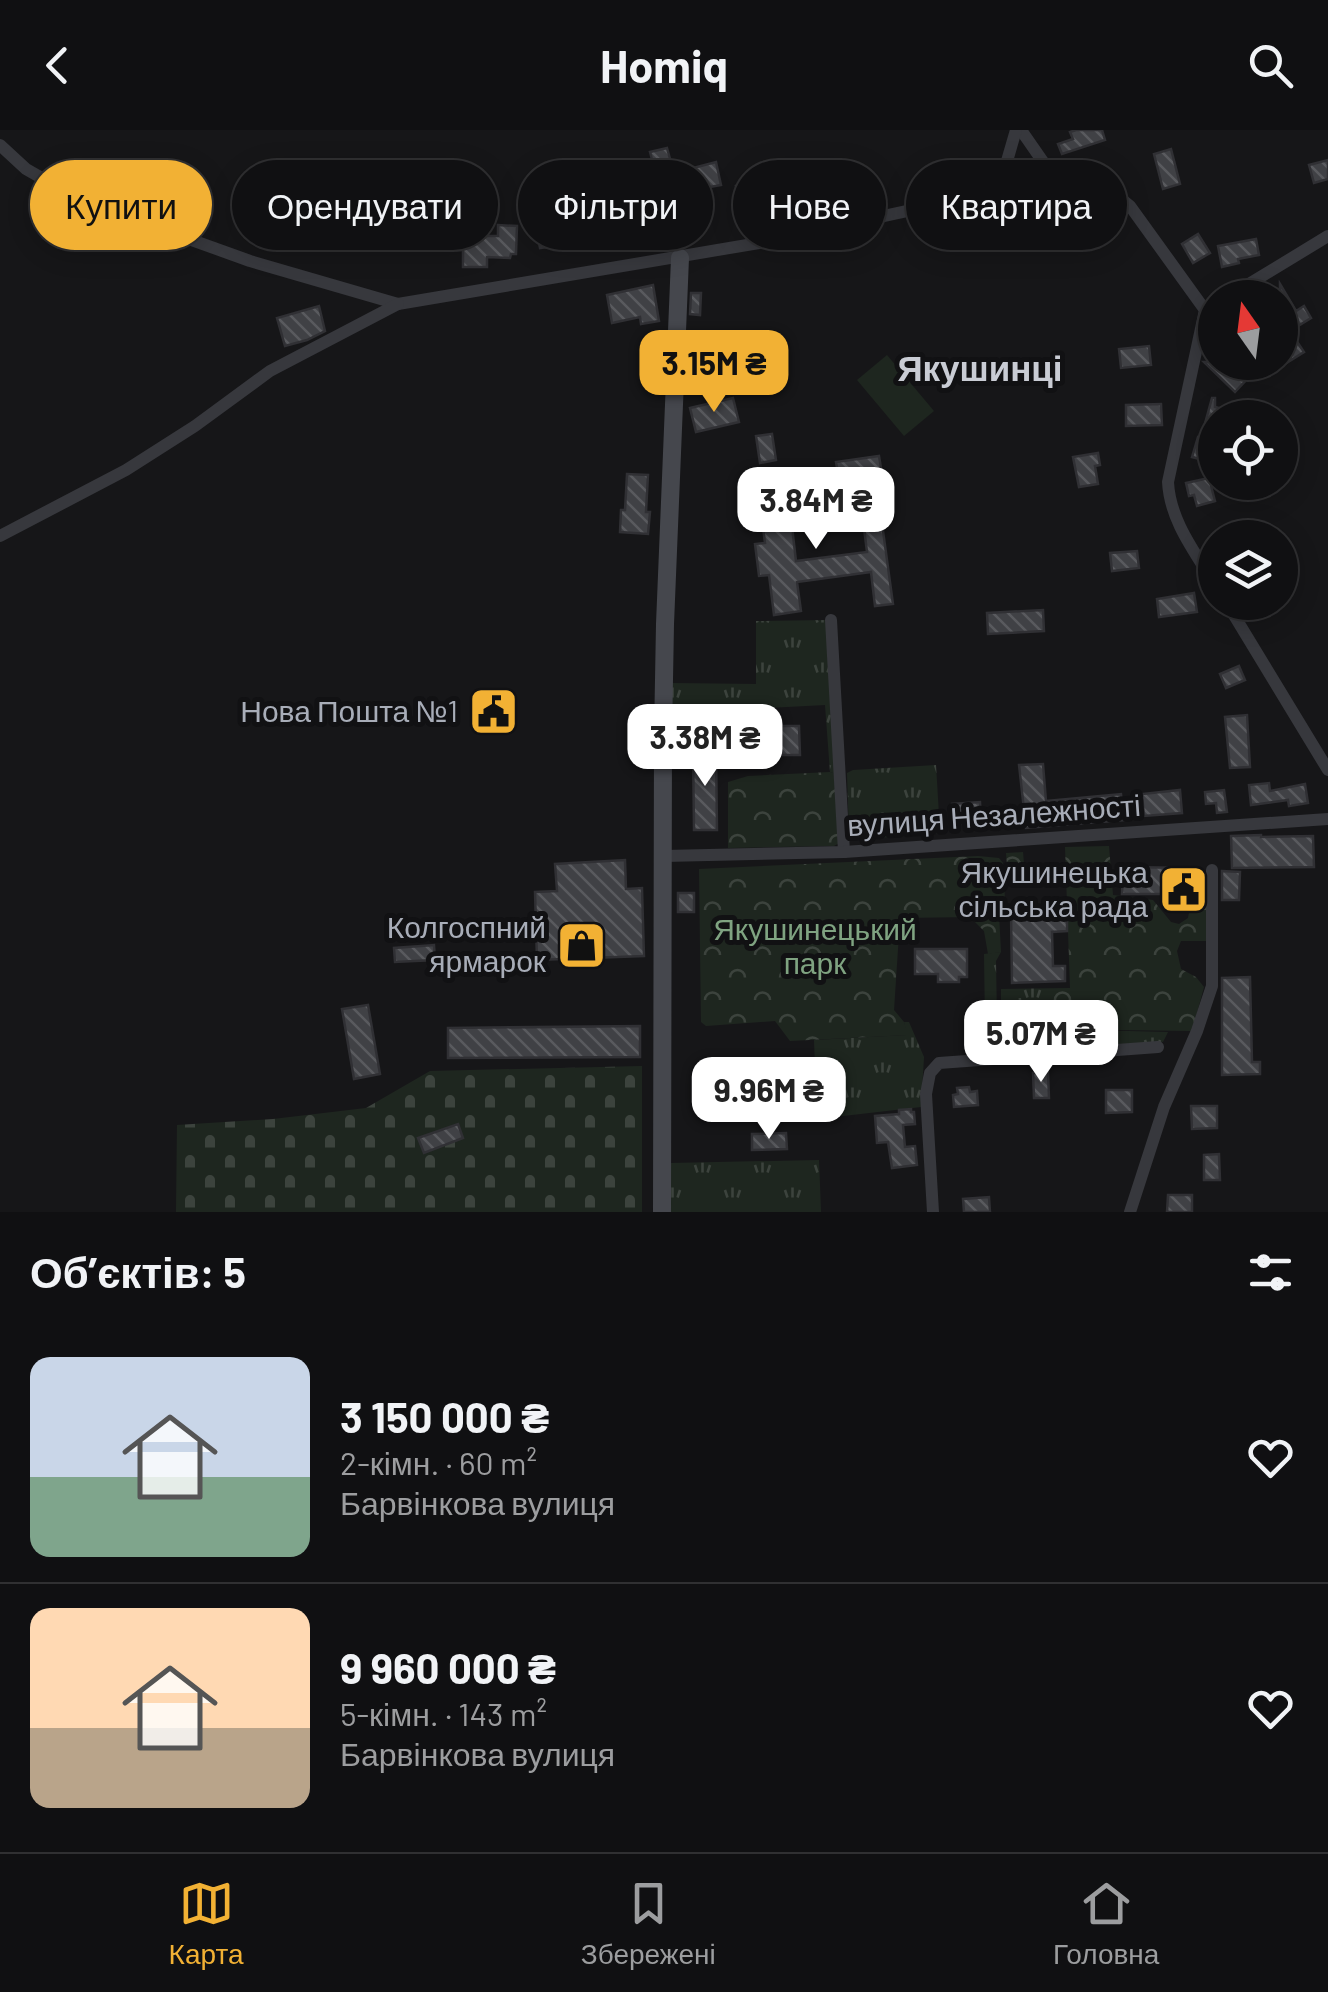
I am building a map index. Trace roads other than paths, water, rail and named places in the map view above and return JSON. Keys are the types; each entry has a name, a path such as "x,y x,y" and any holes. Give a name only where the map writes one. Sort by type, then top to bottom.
{"street":[{"path":"1018,130 1041,160"},
{"path":"1008,160 1018,130"},
{"path":"0,145 26,170 80,200 250,262 398,304"},
{"path":"1127,203 1198,292"},
{"path":"0,536 126,470 196,426 270,371 398,304 680,258 906,212"},
{"path":"1256,280 1328,236"},
{"path":"662,1212 665,624 680,258"},
{"path":"1198,355 1170,468 1169,497 1178,524 1198,557"},
{"path":"832,620 844,852"},
{"path":"1237,620 1328,770"},
{"name":"вулиця Незалежності","path":"664,856 844,852 1328,819"},
{"path":"1130,1212 1164,1108 1212,986 1212,870"},
{"path":"933,1212 926,1094 930,1072 939,1063 1158,1047"}],"place":[{"name":"Нова Пошта №1","path":"493,712"},
{"name":"Якушинецька сільська рада","path":"1183,890"},
{"name":"Колгоспний ярмарок","path":"581,945"}],"district":[{"name":"Якушинці","path":"980,369"}],"park label":[{"name":"Якушинецький парк","path":"815,947"}]}
